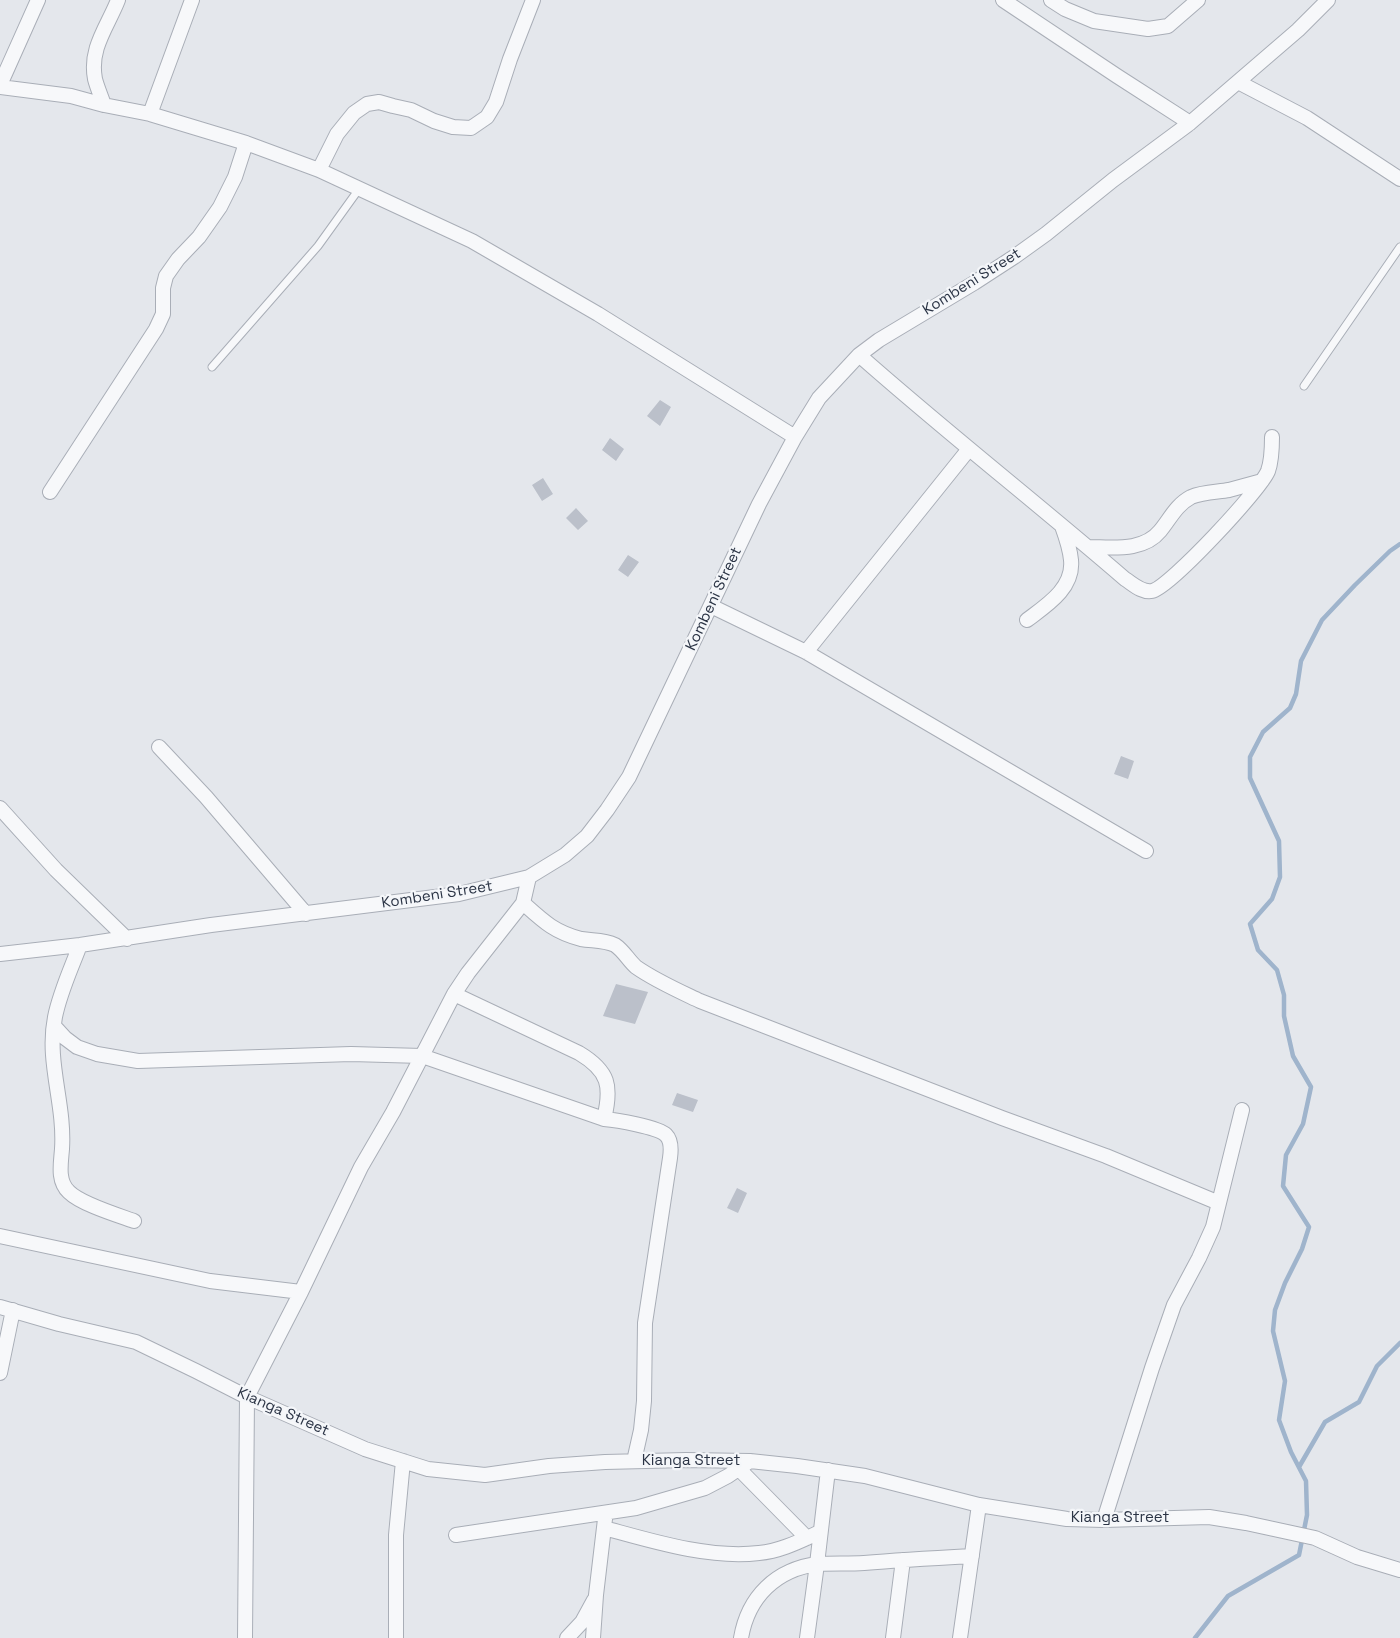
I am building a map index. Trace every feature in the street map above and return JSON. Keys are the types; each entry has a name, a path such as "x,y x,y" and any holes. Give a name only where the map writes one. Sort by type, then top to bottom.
{"street":[{"path":"38,0 0,86 71,96 150,114 246,143 319,170 480,245 598,314 795,437"},
{"path":"104,105 96,78 94,60 97,45 118,0"},
{"path":"150,114 192,0"},
{"path":"319,170 338,134 354,113 367,104 380,102 411,110 434,121 453,127 472,128 487,117 496,102 532,0"},
{"path":"1003,0 1190,123"},
{"path":"1051,0 1065,9 1094,21 1148,29 1168,26 1198,0"},
{"name":"Kombeni Street","path":"0,954 127,939 211,925 459,894 529,877 565,855 587,836 608,810 629,777 759,504 795,437 819,398 858,355 879,340 1014,257 1190,123 1298,30 1328,0"},
{"path":"1238,82 1307,118 1400,179"},
{"path":"50,492 156,329 163,314 163,288 166,276 178,259 199,238 220,207 235,177 246,143"},
{"path":"858,355 1125,579 1142,590 1152,591 1163,586 1185,567 1248,499 1268,471 1272,437"},
{"path":"806,652 969,449"},
{"path":"1088,547 1120,547 1150,541 1182,503 1192,497 1262,481"},
{"path":"1027,620 1063,589 1070,575 1072,561 1062,526"},
{"path":"711,606 806,652 1146,851"},
{"path":"159,747 212,804 306,914"},
{"path":"0,808 56,870 127,939"},
{"path":"244,1638 246,1397 301,1292 360,1167 393,1112 454,994 468,973 523,903 529,877"},
{"path":"523,903 551,928 582,939 606,942 616,946 625,953 634,965 661,983 700,1001 1002,1118 1106,1156 1219,1203"},
{"path":"80,945 62,994 54,1026 52,1048 64,1128 62,1183 69,1193 84,1202 134,1221"},
{"path":"454,994 579,1053 594,1062 604,1076 608,1090 604,1118"},
{"path":"54,1026 77,1048 97,1054 138,1061 351,1054 422,1056 604,1118 657,1130 667,1135 671,1146 670,1158 645,1323 644,1401 641,1430 634,1461"},
{"path":"1104,1520 1142,1396 1174,1305 1213,1227 1242,1110"},
{"path":"0,1236 210,1282 301,1292"},
{"path":"0,1373 7,1309"},
{"name":"Kianga Street","path":"7,1309 59,1324 136,1342 246,1397 365,1449 428,1468 484,1475 549,1466 634,1461 828,1470 865,1476 979,1505 1067,1519 1104,1520 1210,1517 1246,1523 1315,1538 1357,1557 1400,1570"},
{"path":"396,1638 396,1536 404,1461"},
{"path":"605,1521 636,1508 705,1488 744,1465 807,1538"},
{"path":"807,1638 828,1470"},
{"path":"960,1638 979,1505"},
{"path":"456,1535 558,1519 605,1521 651,1540 701,1551 732,1555 760,1553 787,1547 820,1532"},
{"path":"593,1638 605,1521"},
{"path":"753,1638 742,1633 756,1599 768,1585 790,1572 817,1564 859,1564 972,1556"},
{"path":"893,1638 904,1560"},
{"path":"567,1638 582,1622 596,1595"}],"lane":[{"path":"212,367 318,246 359,189"},
{"path":"1304,386 1400,247"}],"building":[{"path":"660,400 671,407 660,426 647,416"},
{"path":"610,438 624,449 616,461 602,450"},
{"path":"543,478 553,494 542,501 532,485"},
{"path":"576,508 588,521 578,530 566,518"},
{"path":"628,555 639,562 628,577 618,570"},
{"path":"1121,756 1134,761 1128,779 1114,774"},
{"path":"616,984 648,992 635,1024 603,1016"},
{"path":"677,1093 698,1100 693,1112 672,1105"},
{"path":"737,1188 747,1193 738,1213 727,1208"}],"waterway":[{"path":"1195,1638 1228,1596 1299,1555 1307,1515 1306,1481 1291,1452 1279,1420 1285,1381 1273,1331 1275,1310 1285,1283 1302,1249 1309,1227 1283,1186 1286,1155 1303,1124 1311,1087 1293,1056 1284,1016 1284,995 1277,970 1258,950 1250,924 1272,899 1280,877 1279,841 1250,778 1250,757 1263,732 1290,708 1296,694 1301,661 1322,620 1355,585 1390,551 1400,544"},
{"path":"1299,1467 1325,1422 1359,1402 1377,1366 1400,1343"}]}
